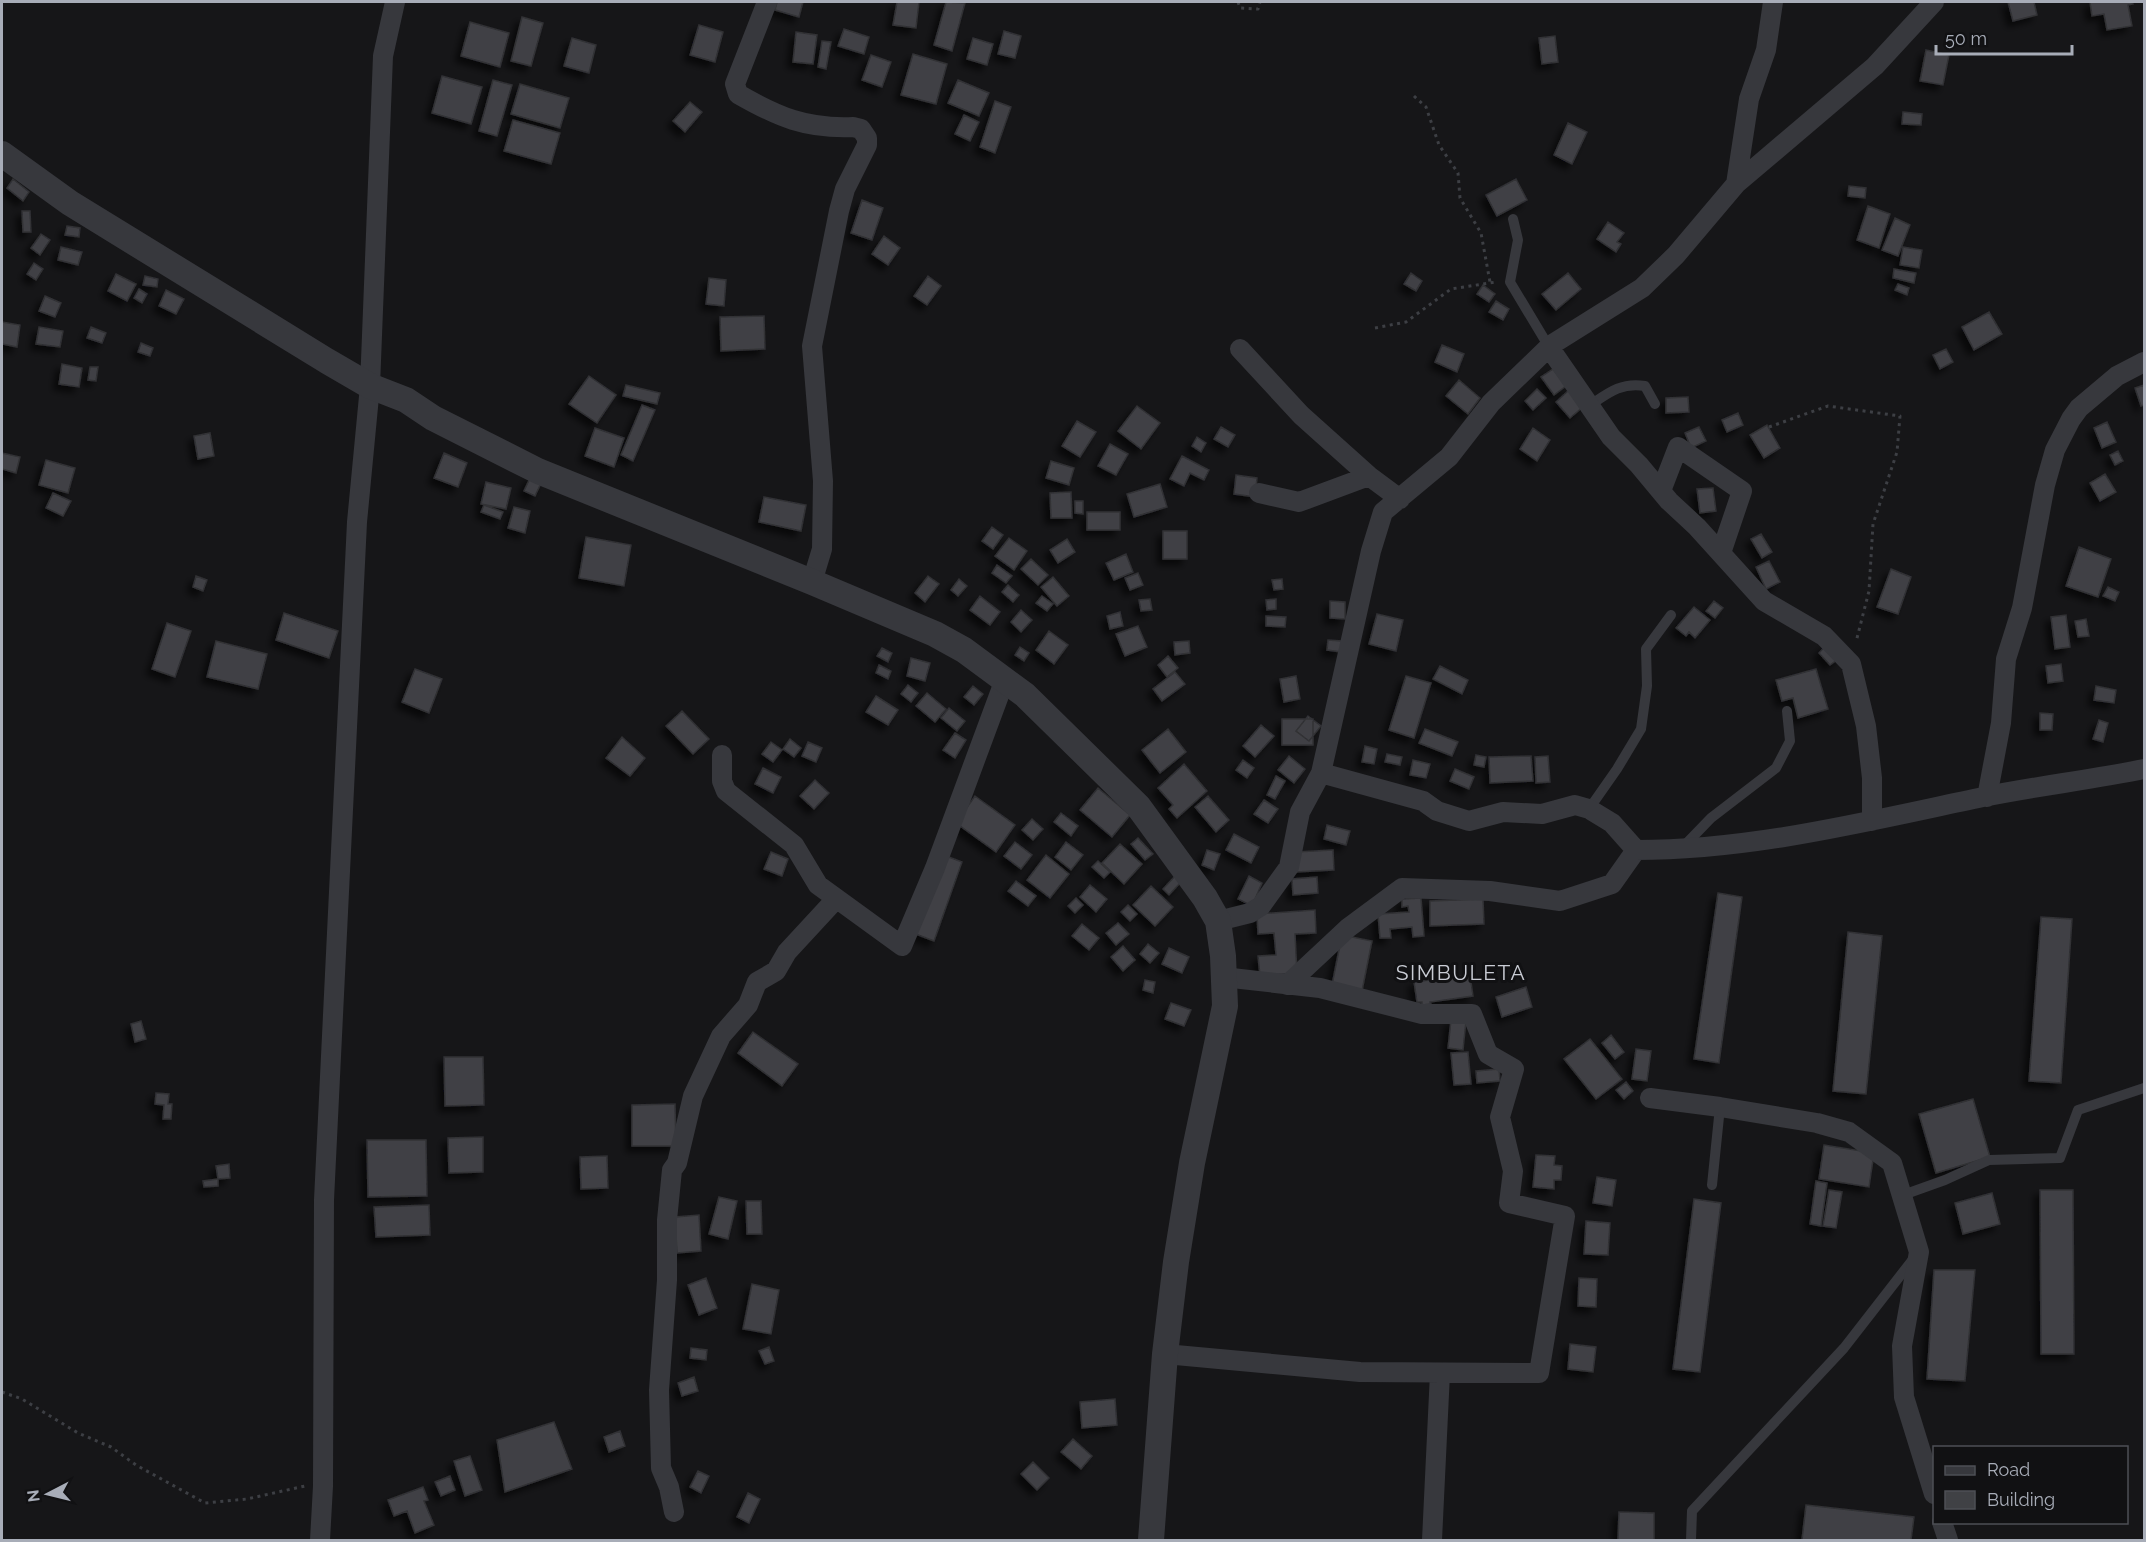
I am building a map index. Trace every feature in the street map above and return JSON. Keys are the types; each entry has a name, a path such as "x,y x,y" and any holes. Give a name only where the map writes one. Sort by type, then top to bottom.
{"street":[{"path":"320,1540 323,1486 324,1200 357,522 370,386 383,56 395,2"},
{"path":"767,2 735,84 738,94 774,115 804,124 853,127 861,129 867,138 867,145 842,200 812,346 824,482 822,549 812,582"},
{"path":"1736,184 1749,99 1766,50 1773,2"},
{"path":"1218,921 1250,913 1261,906 1289,867 1300,812 1321,773 1371,551 1383,512 1449,457 1491,403 1549,347 1642,288 1676,255 1736,184 1867,73 1934,2"},
{"path":"4,160 70,203 370,386 405,400 433,418 538,471 812,582 935,634 964,650 1025,695 1138,806 1205,898 1218,921 1225,1006 1192,1163 1176,1262 1151,1540"},
{"path":"1549,347 1611,437 1764,601 1824,636 1851,664 1866,726 1872,778 1872,821"},
{"path":"1240,349 1301,415 1369,476 1400,499"},
{"path":"1987,796 2001,723 2006,659 2022,608 2045,484 2055,450 2071,418 2079,408 2117,376 2145,362"},
{"path":"1660,491 1678,447 1742,491 1721,553"},
{"path":"1259,493 1299,501 1369,476"},
{"path":"722,755 722,781 726,791 794,845 811,878 896,945 905,944 1005,682"},
{"path":"1321,773 1423,801 1437,812 1469,820 1503,812 1542,814 1575,805 1589,809 1612,824 1636,850 1679,850 1714,849 1872,821 1987,796 2145,770"},
{"path":"1287,985 1348,928 1402,888 1490,891 1560,901 1612,884 1636,850"},
{"path":"674,1512 662,1468 659,1390 667,1280 667,1220 672,1170 677,1163 693,1096 721,1036 748,1005 757,982 776,970 787,952 836,898"},
{"path":"1166,1354 1360,1372 1539,1373 1565,1216 1509,1203 1513,1171 1500,1117 1514,1069 1488,1054 1472,1014 1422,1014 1320,988 1223,977"},
{"path":"1650,1098 1817,1123 1849,1132 1892,1163 1919,1252 1902,1346 1904,1397 1933,1488"},
{"path":"1432,1540 1440,1373"},
{"path":"1943,1524 1947,1540"}],"lane":[{"path":"1513,219 1518,240 1510,282 1549,347"},
{"path":"1589,406 1618,387 1630,383 1645,386 1655,404"},
{"path":"1589,809 1641,729 1647,686 1646,649 1671,615"},
{"path":"1679,850 1711,818 1776,768 1790,741 1787,711"},
{"path":"1903,1195 1945,1180 1989,1160 2060,1158 2078,1110 2145,1089"},
{"path":"1712,1185 1720,1107"},
{"path":"1691,1540 1692,1510 1844,1348 1919,1252"}],"path":[{"path":"1239,2 1240,8 1258,9 1260,2"},
{"path":"1414,96 1426,107 1439,145 1458,173 1460,198 1481,233 1490,282"},
{"path":"1375,328 1406,322 1451,289 1490,282 1510,282"},
{"path":"1769,427 1828,406 1900,416 1897,452 1873,524 1869,591 1851,664"},
{"path":"2,1392 22,1399 78,1433 111,1447 136,1465 205,1503 246,1499 314,1484 323,1486"}],"building":[{"path":"777,2 803,2 799,17 775,10"},
{"path":"897,2 919,2 916,28 893,25"},
{"path":"946,2 965,3 952,51 934,45"},
{"path":"2008,2 2034,2 2037,15 2013,21"},
{"path":"2090,2 2132,2 2133,4 2128,5 2132,26 2107,30 2104,14 2092,16"},
{"path":"522,17 543,23 531,66 511,61"},
{"path":"470,22 509,33 500,67 461,56"},
{"path":"699,25 723,32 715,62 690,55"},
{"path":"844,29 869,37 864,54 838,46"},
{"path":"1004,31 1021,36 1015,58 998,54"},
{"path":"796,32 817,35 813,64 793,62"},
{"path":"1555,36 1558,62 1542,64 1539,38"},
{"path":"572,38 596,45 589,73 564,66"},
{"path":"973,38 993,44 987,65 967,59"},
{"path":"822,41 831,42 826,69 818,67"},
{"path":"1926,50 1949,55 1943,85 1920,81"},
{"path":"913,54 947,64 936,104 901,95"},
{"path":"871,55 891,62 882,87 862,80"},
{"path":"442,76 482,87 471,124 432,113"},
{"path":"493,80 512,85 497,136 479,131"},
{"path":"958,80 989,93 979,116 948,103"},
{"path":"520,84 569,98 560,128 511,114"},
{"path":"995,101 1011,107 995,153 980,147"},
{"path":"690,102 702,112 685,132 673,121"},
{"path":"1903,112 1922,114 1921,125 1902,124"},
{"path":"964,115 979,122 970,141 955,134"},
{"path":"513,120 560,133 551,164 504,151"},
{"path":"1568,123 1587,132 1572,164 1554,155"},
{"path":"13,179 29,192 23,201 7,188"},
{"path":"1516,179 1527,200 1497,216 1486,195"},
{"path":"1849,186 1866,188 1865,198 1848,196"},
{"path":"862,200 883,208 872,240 851,233"},
{"path":"1868,206 1890,214 1879,248 1857,240"},
{"path":"22,211 30,211 31,232 23,232"},
{"path":"1895,218 1910,225 1898,256 1882,250"},
{"path":"1608,222 1624,233 1617,242 1621,244 1616,252 1597,239"},
{"path":"67,226 80,228 79,237 65,235"},
{"path":"41,234 50,240 40,255 31,248"},
{"path":"884,236 900,248 888,265 872,254"},
{"path":"61,247 82,252 78,265 58,260"},
{"path":"1903,247 1922,250 1919,268 1900,265"},
{"path":"34,263 43,269 36,280 27,274"},
{"path":"1894,269 1916,273 1914,283 1893,278"},
{"path":"1411,273 1422,281 1416,291 1404,284"},
{"path":"1568,273 1581,289 1556,310 1542,294"},
{"path":"116,274 136,284 127,301 108,291"},
{"path":"145,276 158,279 157,287 143,285"},
{"path":"928,276 941,286 927,305 914,296"},
{"path":"709,278 726,280 724,306 706,304"},
{"path":"1898,284 1909,288 1907,295 1895,290"},
{"path":"1483,285 1495,294 1489,302 1477,294"},
{"path":"139,289 147,294 142,303 134,298"},
{"path":"166,290 184,299 176,314 159,306"},
{"path":"45,296 61,303 55,317 39,311"},
{"path":"1496,301 1509,309 1503,320 1489,312"},
{"path":"1989,312 2002,334 1974,350 1962,327"},
{"path":"764,316 765,349 721,351 720,317"},
{"path":"2,322 20,325 17,347 2,344"},
{"path":"39,327 63,331 60,347 36,344"},
{"path":"91,327 106,333 102,343 87,338"},
{"path":"141,343 153,348 150,356 138,352"},
{"path":"1442,345 1464,354 1457,372 1435,362"},
{"path":"1946,349 1953,362 1940,369 1933,355"},
{"path":"62,364 82,368 79,387 59,384"},
{"path":"90,367 98,367 96,381 88,380"},
{"path":"1553,369 1566,386 1554,395 1541,377"},
{"path":"589,376 616,395 597,423 569,404"},
{"path":"1459,380 1480,398 1468,414 1446,396"},
{"path":"626,385 660,393 657,404 623,396"},
{"path":"2144,385 2144,405 2141,406 2135,388"},
{"path":"1537,389 1546,398 1533,410 1525,401"},
{"path":"1569,390 1584,406 1570,418 1556,402"},
{"path":"1688,397 1689,412 1666,413 1666,398"},
{"path":"642,405 655,410 633,461 621,455"},
{"path":"1137,406 1160,423 1141,449 1118,431"},
{"path":"1738,413 1743,425 1727,432 1722,420"},
{"path":"1077,421 1096,432 1080,457 1062,446"},
{"path":"2107,422 2116,442 2102,448 2094,428"},
{"path":"1767,425 1780,448 1764,458 1750,435"},
{"path":"1221,427 1235,435 1228,447 1214,439"},
{"path":"1699,427 1706,441 1691,448 1685,433"},
{"path":"595,428 624,438 614,467 585,456"},
{"path":"1533,428 1550,440 1537,461 1520,449"},
{"path":"210,433 214,456 198,459 194,436"},
{"path":"1197,437 1206,443 1201,452 1192,446"},
{"path":"1110,444 1128,454 1116,475 1098,466"},
{"path":"2118,451 2123,461 2115,465 2110,455"},
{"path":"2,453 20,457 16,473 2,469"},
{"path":"444,453 467,463 458,487 434,478"},
{"path":"1182,456 1209,470 1204,480 1190,473 1184,486 1170,479"},
{"path":"46,460 75,468 68,493 39,485"},
{"path":"1051,461 1074,468 1069,485 1046,478"},
{"path":"2105,474 2116,492 2100,501 2090,483"},
{"path":"1236,475 1257,478 1255,497 1234,494"},
{"path":"531,476 542,481 535,496 524,491"},
{"path":"486,482 511,488 506,509 481,504"},
{"path":"1160,484 1167,507 1134,517 1127,494"},
{"path":"1713,488 1716,511 1700,513 1697,489"},
{"path":"1071,492 1072,518 1051,518 1050,493"},
{"path":"53,493 71,501 63,516 46,508"},
{"path":"764,497 806,505 801,531 759,522"},
{"path":"1075,501 1083,501 1083,514 1075,513"},
{"path":"484,505 503,512 500,519 481,512"},
{"path":"514,507 530,511 525,533 508,528"},
{"path":"1087,512 1120,512 1120,530 1087,530"},
{"path":"992,527 1003,535 993,549 982,541"},
{"path":"1163,531 1187,531 1187,559 1163,559"},
{"path":"1761,534 1772,552 1762,558 1751,539"},
{"path":"586,537 631,545 624,586 579,578"},
{"path":"1009,538 1027,551 1014,570 995,556"},
{"path":"1067,539 1075,552 1058,563 1050,550"},
{"path":"2079,547 2111,559 2098,597 2066,586"},
{"path":"1126,554 1133,572 1114,580 1106,563"},
{"path":"1031,559 1048,575 1038,585 1021,569"},
{"path":"1769,561 1780,582 1766,589 1756,567"},
{"path":"997,565 1012,576 1006,583 992,573"},
{"path":"1891,569 1911,577 1898,614 1877,607"},
{"path":"1138,573 1143,585 1130,590 1125,578"},
{"path":"196,576 207,580 203,591 193,587"},
{"path":"928,576 939,584 925,602 915,593"},
{"path":"1053,577 1069,596 1057,606 1041,587"},
{"path":"959,579 967,586 958,596 951,590"},
{"path":"1282,579 1283,589 1274,590 1272,580"},
{"path":"1008,585 1019,595 1013,602 1002,592"},
{"path":"2108,587 2119,592 2115,601 2103,596"},
{"path":"980,596 1000,612 990,625 970,610"},
{"path":"1042,596 1053,604 1047,611 1036,603"},
{"path":"1150,599 1152,610 1141,611 1139,600"},
{"path":"1276,599 1276,609 1267,610 1266,600"},
{"path":"1330,601 1345,602 1345,619 1330,618"},
{"path":"1714,601 1723,608 1715,618 1706,611"},
{"path":"1694,607 1710,620 1695,638 1689,632 1686,636 1676,628"},
{"path":"1021,610 1032,620 1021,632 1011,622"},
{"path":"1120,612 1123,626 1110,629 1107,616"},
{"path":"284,613 338,631 329,658 276,640"},
{"path":"1377,614 1403,620 1396,651 1369,644"},
{"path":"2066,615 2070,647 2055,649 2051,617"},
{"path":"1266,616 1286,617 1285,627 1266,626"},
{"path":"2086,619 2089,636 2078,637 2075,621"},
{"path":"167,623 191,631 175,677 152,669"},
{"path":"1138,626 1147,647 1125,656 1116,634"},
{"path":"1049,631 1068,645 1054,664 1036,650"},
{"path":"1328,640 1342,641 1341,652 1327,650"},
{"path":"216,641 267,654 258,689 207,677"},
{"path":"1189,641 1190,653 1175,655 1174,642"},
{"path":"1828,643 1841,657 1830,665 1819,653"},
{"path":"1020,647 1029,653 1024,661 1015,655"},
{"path":"882,648 892,653 888,662 877,656"},
{"path":"1168,656 1178,668 1167,677 1158,665"},
{"path":"911,658 930,663 925,681 907,676"},
{"path":"2061,664 2063,681 2048,683 2046,666"},
{"path":"879,665 891,671 888,679 876,673"},
{"path":"1440,666 1468,680 1462,694 1433,679"},
{"path":"415,669 442,679 429,713 402,702"},
{"path":"1816,669 1828,709 1798,718 1793,698 1782,701 1776,680"},
{"path":"1175,672 1185,684 1162,701 1153,689"},
{"path":"1296,676 1300,699 1284,702 1280,679"},
{"path":"1406,676 1431,683 1414,738 1389,730"},
{"path":"908,685 918,693 911,702 901,694"},
{"path":"973,686 983,694 974,705 964,697"},
{"path":"2096,686 2116,690 2114,703 2094,700"},
{"path":"927,693 946,709 935,722 916,706"},
{"path":"876,696 898,710 888,725 866,712"},
{"path":"949,708 965,721 957,731 941,718"},
{"path":"682,711 709,739 693,754 666,726"},
{"path":"2040,713 2053,714 2052,730 2040,730"},
{"path":"1308,716 1321,726 1309,741 1296,731"},
{"path":"1282,719 1313,719 1313,745 1282,745"},
{"path":"2099,720 2108,723 2103,742 2093,739"},
{"path":"1261,725 1274,736 1255,757 1243,746"},
{"path":"1168,729 1186,752 1160,773 1142,750"},
{"path":"1425,729 1458,742 1452,756 1419,743"},
{"path":"955,733 966,740 955,758 943,750"},
{"path":"622,737 645,758 630,776 606,758"},
{"path":"790,739 801,748 794,757 783,749"},
{"path":"771,742 782,750 773,762 762,754"},
{"path":"808,742 822,748 816,762 802,756"},
{"path":"1365,746 1377,749 1374,764 1362,762"},
{"path":"1387,754 1402,757 1400,765 1385,762"},
{"path":"1476,755 1486,757 1484,767 1474,765"},
{"path":"1289,756 1305,769 1294,783 1278,770"},
{"path":"1531,756 1533,781 1490,783 1489,757"},
{"path":"1548,756 1550,782 1536,783 1535,757"},
{"path":"1243,760 1254,768 1247,778 1236,770"},
{"path":"1413,760 1430,764 1426,778 1410,775"},
{"path":"1184,764 1207,791 1177,818 1169,809 1173,805 1158,788"},
{"path":"763,768 781,777 773,793 755,784"},
{"path":"1455,769 1474,777 1469,789 1450,781"},
{"path":"1276,776 1285,781 1275,799 1267,795"},
{"path":"815,780 829,793 814,809 800,796"},
{"path":"1098,788 1130,815 1112,837 1080,810"},
{"path":"975,796 1015,825 996,852 956,823"},
{"path":"1208,796 1229,820 1216,832 1195,807"},
{"path":"1264,800 1278,809 1268,823 1254,814"},
{"path":"1061,813 1078,826 1071,836 1054,822"},
{"path":"1032,819 1043,829 1033,840 1022,830"},
{"path":"1327,825 1350,831 1346,845 1324,839"},
{"path":"1234,834 1259,847 1251,863 1226,850"},
{"path":"1138,838 1153,854 1145,860 1131,844"},
{"path":"1015,842 1032,855 1021,869 1004,856"},
{"path":"1066,842 1083,855 1071,870 1055,857"},
{"path":"1120,844 1142,864 1124,884 1102,863"},
{"path":"1207,850 1220,854 1214,870 1202,865"},
{"path":"1333,850 1334,870 1296,872 1295,852"},
{"path":"771,852 788,859 782,876 764,869"},
{"path":"941,854 962,862 934,941 913,933"},
{"path":"1046,855 1069,874 1050,898 1027,880"},
{"path":"1098,861 1110,872 1104,878 1092,867"},
{"path":"1175,876 1181,882 1169,895 1163,889"},
{"path":"1249,876 1262,883 1252,906 1238,899"},
{"path":"1317,877 1318,893 1293,895 1292,879"},
{"path":"1016,881 1036,896 1028,906 1008,891"},
{"path":"1090,885 1107,899 1096,912 1080,897"},
{"path":"1151,886 1173,907 1155,926 1133,905"},
{"path":"1718,893 1742,897 1719,1063 1694,1059"},
{"path":"1076,898 1083,905 1075,913 1068,906"},
{"path":"1421,898 1424,936 1413,937 1412,927 1390,929 1391,938 1380,938 1378,914 1409,912 1408,906 1402,907 1402,899"},
{"path":"1483,899 1484,924 1430,926 1430,901"},
{"path":"1128,905 1137,914 1130,921 1121,912"},
{"path":"1315,910 1316,933 1295,934 1297,973 1260,976 1258,956 1276,955 1274,933 1258,934 1257,914"},
{"path":"2041,917 2072,919 2061,1083 2029,1081"},
{"path":"1118,923 1129,934 1116,945 1106,933"},
{"path":"1082,924 1099,938 1089,950 1072,936"},
{"path":"1848,932 1882,936 1866,1094 1833,1091"},
{"path":"1342,935 1372,941 1362,991 1332,985"},
{"path":"1148,944 1159,953 1150,963 1140,954"},
{"path":"1123,946 1135,960 1123,971 1111,957"},
{"path":"1169,948 1189,957 1182,973 1162,964"},
{"path":"1470,975 1473,996 1422,1005 1422,1002 1417,1002 1414,982"},
{"path":"1145,980 1155,982 1153,993 1143,990"},
{"path":"1526,987 1532,1007 1502,1017 1496,997"},
{"path":"1171,1003 1191,1010 1184,1026 1165,1019"},
{"path":"1451,1020 1466,1021 1463,1050 1448,1048"},
{"path":"141,1021 146,1039 135,1042 131,1024"},
{"path":"753,1032 798,1064 782,1086 738,1053"},
{"path":"1611,1035 1624,1052 1615,1059 1602,1043"},
{"path":"1590,1039 1622,1079 1596,1099 1564,1059"},
{"path":"1636,1049 1651,1051 1647,1081 1632,1079"},
{"path":"1468,1052 1471,1084 1454,1085 1451,1053"},
{"path":"444,1057 483,1057 484,1105 445,1106"},
{"path":"1499,1069 1500,1081 1477,1083 1476,1071"},
{"path":"1626,1082 1633,1091 1624,1099 1616,1090"},
{"path":"156,1093 169,1094 168,1104 172,1104 171,1119 163,1119 164,1105 155,1104"},
{"path":"1973,1099 1990,1157 1936,1173 1919,1114"},
{"path":"675,1104 676,1146 632,1146 632,1105"},
{"path":"483,1137 483,1172 449,1173 448,1138"},
{"path":"367,1140 426,1140 427,1196 368,1197"},
{"path":"1824,1145 1874,1153 1869,1187 1819,1179"},
{"path":"1536,1155 1555,1156 1554,1165 1562,1166 1561,1180 1554,1180 1554,1189 1533,1187"},
{"path":"607,1156 608,1188 581,1189 580,1157"},
{"path":"229,1164 230,1178 218,1179 216,1166"},
{"path":"1597,1177 1616,1180 1612,1206 1593,1203"},
{"path":"218,1179 218,1186 204,1187 203,1181"},
{"path":"1816,1181 1827,1183 1821,1226 1810,1224"},
{"path":"1829,1190 1842,1192 1836,1228 1823,1226"},
{"path":"2040,1190 2073,1190 2074,1354 2041,1354"},
{"path":"1992,1193 2000,1224 1963,1234 1955,1203"},
{"path":"719,1197 737,1201 728,1239 709,1234"},
{"path":"1694,1199 1721,1203 1700,1372 1673,1369"},
{"path":"746,1201 761,1201 762,1234 747,1234"},
{"path":"429,1205 430,1235 376,1237 374,1207"},
{"path":"699,1215 701,1251 677,1253 675,1217"},
{"path":"1586,1221 1610,1223 1608,1255 1584,1254"},
{"path":"1934,1270 1975,1270 1965,1381 1927,1379"},
{"path":"706,1278 717,1308 699,1315 688,1285"},
{"path":"1579,1278 1597,1279 1596,1307 1578,1306"},
{"path":"752,1284 779,1290 771,1334 743,1329"},
{"path":"1570,1344 1596,1347 1593,1372 1568,1369"},
{"path":"769,1347 774,1361 765,1364 759,1351"},
{"path":"691,1348 707,1350 706,1360 690,1358"},
{"path":"694,1377 698,1391 682,1396 678,1383"},
{"path":"1115,1399 1117,1425 1082,1428 1080,1402"},
{"path":"554,1422 572,1469 505,1492 497,1440"},
{"path":"620,1431 625,1446 609,1452 604,1437"},
{"path":"1073,1439 1092,1456 1081,1469 1061,1452"},
{"path":"470,1456 482,1490 465,1496 454,1461"},
{"path":"1033,1462 1049,1478 1037,1490 1021,1474"},
{"path":"698,1471 709,1476 701,1493 690,1487"},
{"path":"450,1476 455,1490 441,1496 435,1482"},
{"path":"423,1487 428,1500 424,1501 434,1525 415,1533 407,1511 394,1516 388,1500"},
{"path":"748,1493 760,1499 749,1523 737,1517"},
{"path":"1806,1505 1914,1517 1911,1540 1802,1540"},
{"path":"1619,1512 1654,1513 1654,1540 1618,1540"}],"district":[{"name":"SIMBULETA","path":"1461,973"}]}
